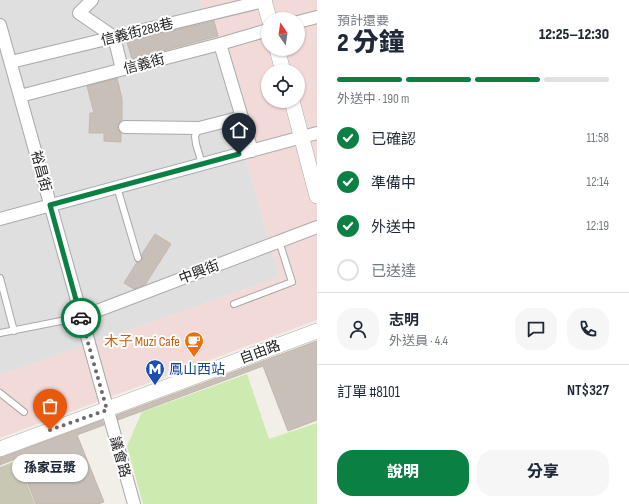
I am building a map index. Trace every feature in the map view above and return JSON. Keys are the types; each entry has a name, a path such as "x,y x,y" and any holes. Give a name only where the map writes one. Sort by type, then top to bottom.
{"street":[{"path":"92,0 79,13 114,37 122,69"},
{"path":"264,0 267,12"},
{"name":"信義街288巷","path":"11,62 264,0"},
{"path":"305,20 317,17"},
{"name":"裕昌街","path":"0,25 107,410"},
{"name":"信義街","path":"20,96 261,32"},
{"path":"220,44 252,151"},
{"path":"294,108 317,196"},
{"path":"125,127 199,128 242,117"},
{"path":"0,219 317,133"},
{"name":"中興街","path":"81,317 317,227"},
{"name":"自由路","path":"0,449 317,331"},
{"name":"議會路","path":"107,410 134,504"}],"lane":[{"path":"199,128 195,136 202,164"},
{"path":"117,187 138,258"},
{"path":"234,304 292,282 279,241"},
{"path":"0,278 14,330"},
{"path":"0,333 81,317"},
{"path":"0,393 24,412"}],"shaded area":[{"path":"0,0 199,0 209,29 279,276 249,288 0,375"},
{"path":"199,0 317,0 317,320 0,438 0,375 249,288 279,276 209,29"},
{"path":"18,460 35,504 0,504 0,467"}],"green space":[{"path":"247,374 269,439 317,423 317,504 143,504 127,446 142,412"}],"building":[{"path":"214,21 218,36 132,59 127,42"},
{"path":"117,78 122,99 122,120 118,127 118,130 121,133 121,142 104,141 104,133 89,133 90,113 94,113 87,86"},
{"path":"155,234 171,244 145,285 134,289 124,283 137,262 141,261 142,254"},
{"path":"317,341 317,420 288,431 263,366 118,420 117,415"},
{"path":"102,420 104,425 77,435 104,502 98,504 36,504 18,458 0,465 0,458"}],"way so far":[{"path":"50,430 107,410 81,318"}],"place":[{"name":"木子 Muzi Cafe","path":"194,358"},
{"name":"鳳山西站","path":"155,386"},
{"name":"孫家豆漿","path":"50,430"}],"route":[{"path":"81,318 50,205 239,154"}]}
